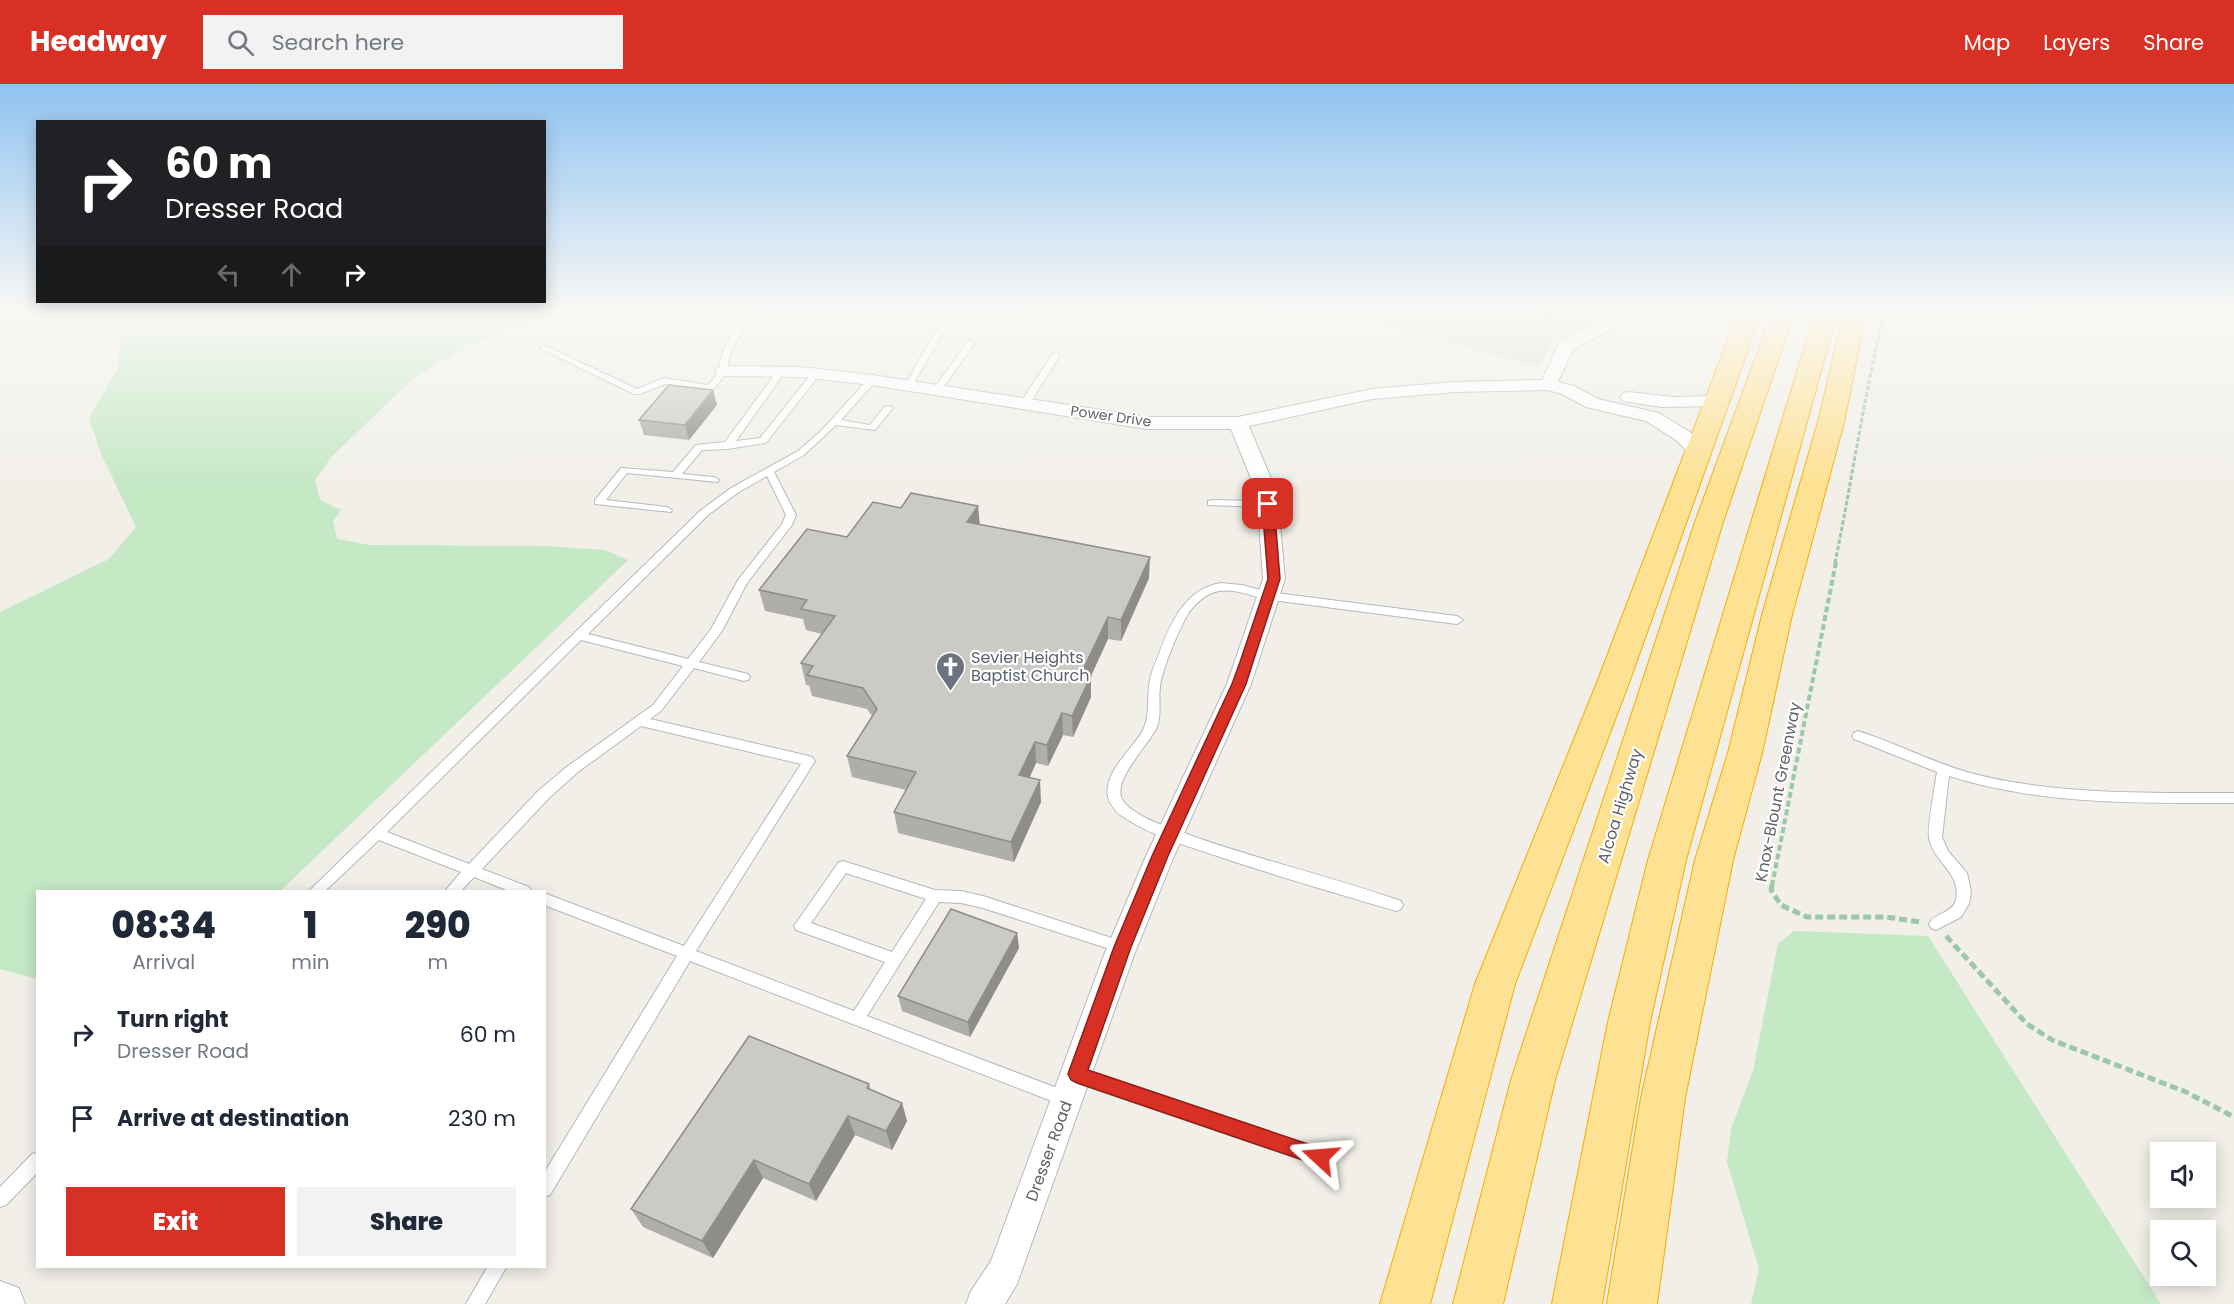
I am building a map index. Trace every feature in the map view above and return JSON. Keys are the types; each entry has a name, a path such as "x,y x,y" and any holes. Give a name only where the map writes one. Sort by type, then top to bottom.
{"highway":[{"path":"1405,1304 1495,984 1610,691 1729,370"},
{"name":"Alcoa Highway","path":"1478,1304 1533,1080 1709,522 1763,370"},
{"path":"1576,1304 1629,1022 1667,860 1809,370"},
{"path":"1632,1304 1663,1098 1712,872 1745,753 1777,615 1825,443 1842,370"}],"street":[{"path":"1548,385 1555,370"},
{"name":"Power Drive","path":"724,371 816,374 872,380 1147,423 1238,423 1384,393 1454,387 1548,385 1568,390 1592,403 1652,417 1683,436 1699,452"},
{"name":"Power Drive","path":"1568,390 1593,388 1653,402 1681,404 1717,401"},
{"path":"1164,423 1206,430 1250,452 1268,430 1300,411"},
{"name":"Dresser Road","path":"984,1304 1005,1288 1122,947 1239,684 1274,579 1268,493 1238,423"}],"lane":[{"path":"590,370 637,392 664,381 710,388 724,371"},
{"path":"909,385 918,370"},
{"path":"938,389 952,370"},
{"path":"1025,403 1046,370"},
{"path":"727,446 782,372"},
{"path":"675,476 699,447 763,441 816,374"},
{"path":"317,890 704,513 735,490 801,453 834,422 872,380"},
{"path":"834,422 872,428 888,408"},
{"path":"667,510 599,502 624,470 714,480"},
{"path":"453,890 544,794 657,708 716,631 742,582 787,525 790,515 769,471"},
{"path":"1212,503 1268,504"},
{"path":"1396,905 1170,835 1128,814 1118,806 1114,792 1115,780 1151,726 1154,684 1183,613 1199,596 1214,588 1240,589 1268,596 1457,620"},
{"path":"580,636 744,677"},
{"path":"546,1186 687,953 809,761 639,721"},
{"path":"1858,736 1977,780 2083,795 2234,798"},
{"path":"1936,924 1956,913 1962,904 1964,891 1962,877 1942,854 1935,837 1944,768"},
{"path":"377,834 521,890"},
{"path":"895,959 801,926 843,867 935,896 960,897 983,902 1122,947"},
{"path":"857,1019 935,896"},
{"path":"546,900 1068,1100"},
{"path":"1077,1074 1320,1157"},
{"path":"0,1199 36,1162"},
{"path":"475,1304 497,1268"}],"path":[{"name":"Knox-Blount Greenway","path":"1870,370 1860,438 1771,890 1781,904 1807,917 1886,917 1936,924"},
{"path":"1936,924 2027,1024 2052,1040 2186,1092 2234,1118"}],"green space":[{"path":"117,370 427,370 415,377 332,456 315,480 320,500 341,510 333,521 337,539 369,545 544,546 605,550 628,560 281,890 36,890 36,979 0,969 0,612 109,559 136,527 101,454 89,418"},
{"path":"1794,931 1928,936 2161,1304 1751,1304 1759,1269 1727,1162 1731,1129 1753,1071 1778,944"}],"building":[{"path":"669,385 713,390 685,425 639,420"},
{"name":"Sevier Heights Baptist Church","path":"911,493 978,506 967,522 1150,557 1121,620 1108,617 1081,674 1091,676 1072,716 1062,713 1047,745 1035,742 1019,775 1040,780 1011,842 894,812 916,772 847,756 877,709 863,688 807,675 813,666 801,663 835,616 801,609 807,600 759,590 807,529 847,537 873,502 901,508"},
{"path":"951,909 1017,933 968,1022 898,996"},
{"path":"749,1036 869,1084 867,1088 902,1103 886,1131 848,1116 809,1184 754,1160 702,1241 631,1209"}],"place":[{"name":"Sevier Heights Baptist Church","path":"950,692"}],"route":[{"path":"1268,504 1274,579 1239,684 1160,856 1122,947 1077,1074 1320,1157"}]}
